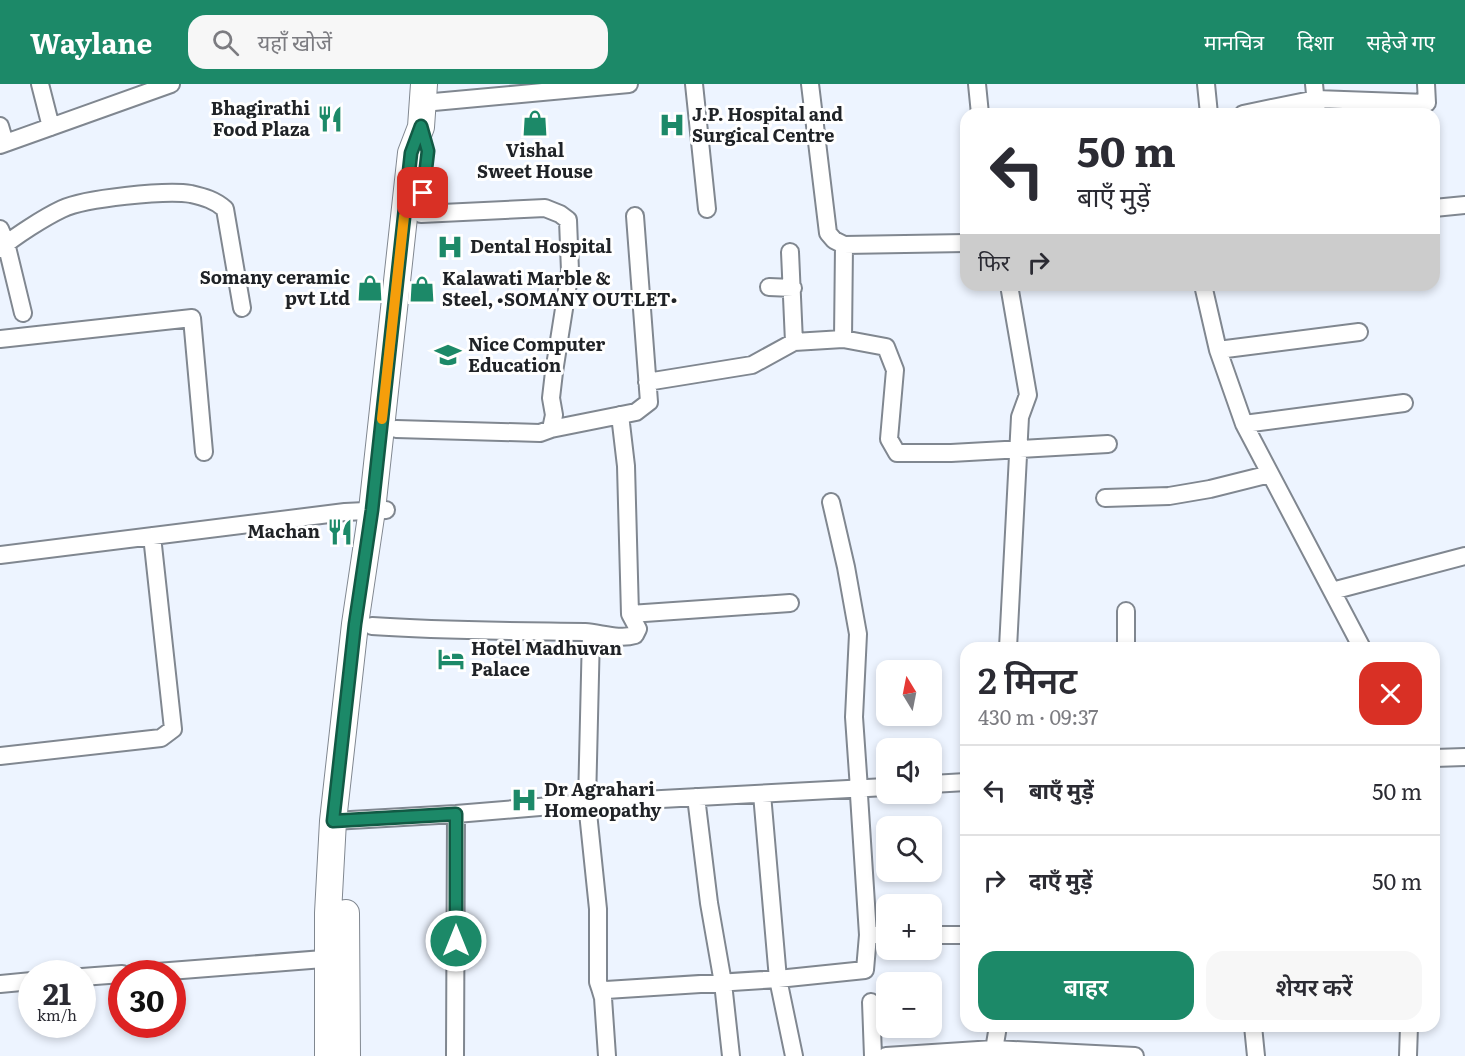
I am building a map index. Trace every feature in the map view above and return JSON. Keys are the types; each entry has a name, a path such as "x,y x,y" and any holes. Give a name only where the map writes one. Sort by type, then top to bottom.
{"main road":[{"path":"341,821 355,624 396,429 421,214 428,151 423,100"},
{"path":"346,1056 329,882 372,626 379,510 411,153 423,100"},
{"path":"328,1056 337,958"}],"street":[{"path":"40,84 51,127"},
{"path":"0,126 2,144 171,84"},
{"path":"423,100 629,84"},
{"path":"694,84 707,209"},
{"path":"810,84 828,233 834,240 844,245 960,243"},
{"path":"977,84 979,108"},
{"path":"1206,84 1208,108"},
{"path":"1272,108 1316,99 1427,103 1426,84"},
{"path":"23,313 2,241 62,209 92,200 166,194 189,194 211,199 225,209 242,308"},
{"path":"1440,208 1465,206"},
{"path":"421,214 544,208 560,213 568,220 570,270 554,372 552,398 554,415 551,429"},
{"path":"396,429 540,433 636,412 649,402 635,216"},
{"path":"843,339 844,245"},
{"path":"790,252 794,342"},
{"path":"768,287 793,288"},
{"path":"1008,642 1020,417 1028,395 1010,291"},
{"path":"1204,291 1218,350 1244,424 1359,642"},
{"path":"0,339 192,318 204,452"},
{"path":"1218,350 1359,332"},
{"path":"647,382 752,365 794,342 843,339 886,347 895,370 889,440 897,453 951,453 1108,444"},
{"path":"1244,424 1404,403"},
{"path":"372,626 591,633 628,638 635,635 638,629 630,614 626,466 620,415"},
{"path":"1105,498 1169,495 1228,485 1270,474"},
{"path":"600,988 606,990 723,983 865,970 868,935 854,717 858,634 831,502"},
{"path":"0,555 379,510"},
{"path":"0,756 161,738 173,729 152,536"},
{"path":"1332,591 1465,556"},
{"path":"630,614 790,603"},
{"path":"1126,611 1126,642"},
{"path":"591,633 587,803 598,909 598,982 603,998 606,1056"},
{"path":"1440,755 1465,758"},
{"path":"942,783 960,782"},
{"path":"341,821 587,803 762,794 859,792 876,789"},
{"path":"762,794 778,979 794,1056"},
{"path":"696,797 709,903 723,983 731,1056"},
{"path":"455,1056 456,814"},
{"path":"868,935 876,935"},
{"path":"942,935 960,935"},
{"path":"186,970 337,958"},
{"path":"0,984 18,982"},
{"path":"871,1002 873,1056"},
{"path":"993,1052 997,1032"},
{"path":"1254,1032 1256,1056"},
{"path":"1408,1056 1409,1032"},
{"path":"886,1056 993,1052 1134,1056"}],"slow traffic":[{"path":"382,419 404,216"}],"place":[{"name":"Bhagirathi Food Plaza","path":"330,119"},
{"name":"Vishal Sweet House","path":"535,123"},
{"name":"J.P. Hospital and Surgical Centre","path":"672,125"},
{"name":"Dental Hospital","path":"450,247"},
{"name":"Somany ceramic pvt Ltd","path":"370,288"},
{"name":"Kalawati Marble & Steel, •SOMANY OUTLET•","path":"422,289"},
{"name":"Nice Computer Education","path":"448,355"},
{"name":"Machan","path":"340,532"},
{"name":"Hotel Madhuvan Palace","path":"451,659"},
{"name":"Dr Agrahari Homeopathy","path":"524,800"}],"route":[{"path":"423,193 428,151 421,126 411,153 372,510 355,624 333,821 350,822 456,814 456,941"}]}
